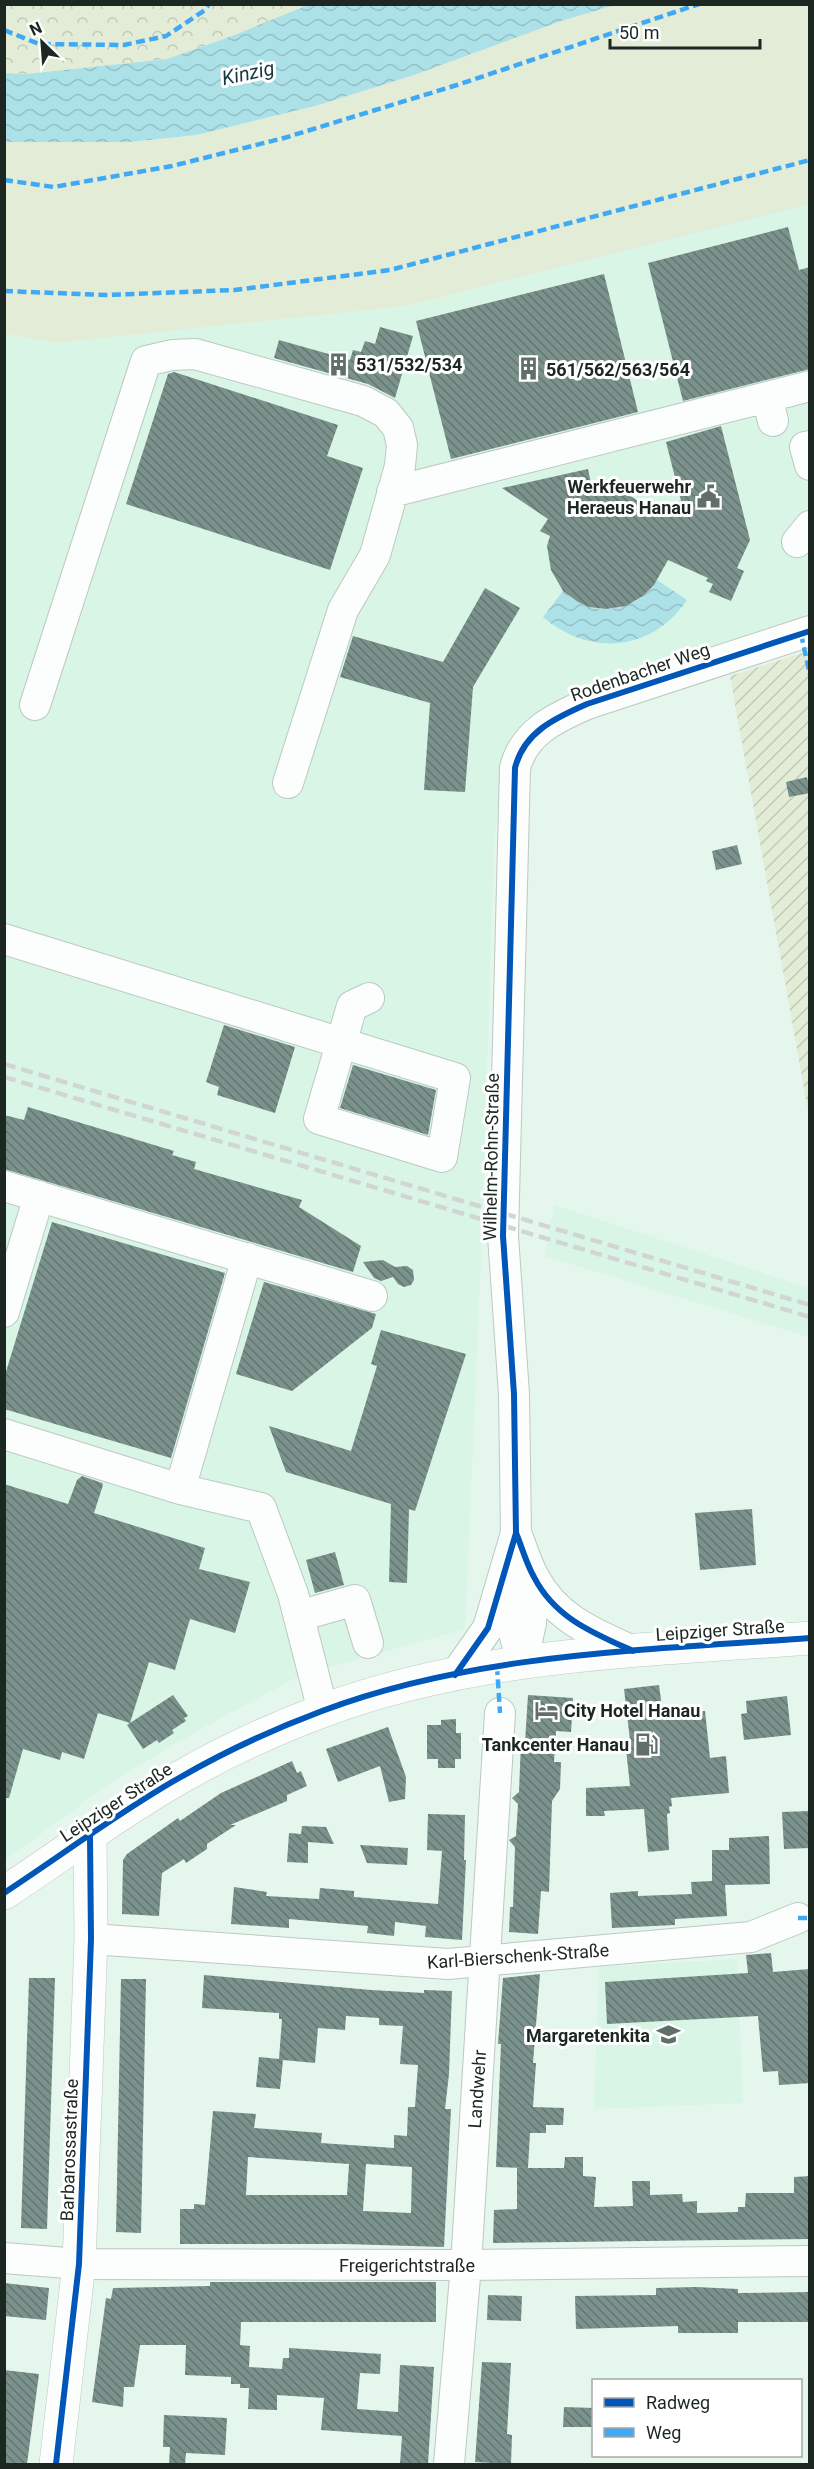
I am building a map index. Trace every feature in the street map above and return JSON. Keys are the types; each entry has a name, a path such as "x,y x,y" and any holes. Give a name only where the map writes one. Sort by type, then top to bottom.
{"main road":[{"name":"Leipziger Straße","path":"4,1893 178,1778 240,1747 323,1711 407,1686 522,1662 810,1638"},
{"name":"Barbarossastraße","path":"56,2464 80,2264 91,1939 90,1836"}],"street":[{"path":"35,705 146,361 172,355 195,354 363,401 386,413 398,428 402,445 400,466 375,555 343,610 288,783"},
{"path":"392,492 770,409 810,386"},
{"path":"810,446 806,447 810,465"},
{"name":"Rodenbacher Weg","path":"512,852 515,768 525,744 539,729 558,717 587,704 810,631"},
{"name":"Wilhelm-Rohn-Straße","path":"455,1675 488,1628 516,1533 514,1394 503,1236 512,852"},
{"path":"4,939 341,1043 455,1078 442,1157 319,1119 341,1043 352,1006 369,998"},
{"path":"4,1186 372,1296"},
{"path":"4,1312 39,1196"},
{"path":"180,1489 246,1258"},
{"path":"4,1434 180,1489 261,1508 299,1616 323,1711"},
{"name":"Wilhelm-Rohn-Straße","path":"516,1533 534,1577 554,1607 590,1631 633,1651"},
{"name":"Wilhelm-Rohn-Straße","path":"503,1573 508,1611 522,1662"},
{"name":"Wilhelm-Rohn-Straße","path":"522,1662 531,1623 534,1577"},
{"path":"299,1616 355,1600 368,1643"},
{"name":"Landwehr","path":"449,2464 465,2265 500,1713"},
{"name":"Karl-Bierschenk-Straße","path":"91,1939 432,1965 751,1937 798,1918"},
{"name":"Freigerichtstraße","path":"4,2258 80,2264 465,2265 810,2261"}],"shaded area":[{"path":"809,204 809,620 558,701 526,719 513,733 503,752 494,847 482,1236 465,1629 299,1676 197,1731 115,1780 5,1860 4,334 56,343 406,306"},
{"path":"554,1205 809,1288 809,1337 545,1256"},
{"name":"Margaretenkita","path":"737,1959 743,2103 594,2109 599,1967"}],"green space":[{"path":"5,5 308,5 167,59 27,74 5,73"},
{"path":"615,5 809,5 809,204 406,306 56,343 5,334 4,142 130,142 196,135 315,106 561,21"},
{"path":"809,651 809,1116 730,676"}],"water":[{"name":"Kinzig","path":"308,5 615,5 561,21 411,76 315,106 196,135 130,142 5,142 5,73 27,74 167,59"},
{"path":"657,580 687,600 673,617 656,630 638,639 619,643 600,643 580,639 561,630 543,617 563,591 587,606 617,608 636,601"}],"building":[{"path":"788,227 799,270 810,267 810,369 683,401 648,263"},
{"name":"561/562/563/564","path":"604,274 638,412 451,459 416,321"},
{"name":"531/532/534","path":"380,327 413,336 395,398 368,384 274,358 279,340 350,360 353,350 361,352 365,341 375,344"},
{"path":"174,372 338,425 327,456 363,468 330,570 126,504 168,374"},
{"path":"721,426 750,540 737,568 744,571 731,601 709,592 713,584 706,581 708,578 668,560 654,585 643,596 626,606 606,609 589,607 563,591 551,570 547,546 550,536 540,531 548,519 502,488 588,469 593,493 617,492 632,497 649,509 681,501 666,442"},
{"path":"485,588 520,608 473,687 465,792 424,790 430,703 340,677 353,636 443,662"},
{"path":"807,777 810,793 789,797 786,782"},
{"path":"737,845 742,864 716,870 712,851"},
{"path":"224,1025 295,1047 275,1113 217,1095 219,1087 206,1082"},
{"path":"353,1065 436,1090 428,1135 340,1108"},
{"path":"28,1107 174,1151 172,1155 196,1162 194,1169 302,1200 299,1207 361,1246 353,1272 4,1169 4,1115 24,1120"},
{"path":"52,1222 225,1273 171,1458 4,1409 4,1378"},
{"path":"383,1260 395,1267 407,1266 413,1270 414,1280 411,1285 404,1287 398,1284 393,1277 381,1281 374,1278 363,1262"},
{"path":"264,1282 376,1314 372,1328 292,1391 236,1374"},
{"path":"381,1330 466,1354 415,1511 409,1509 407,1583 389,1582 391,1504 286,1472 269,1426 351,1451 377,1366 371,1364"},
{"path":"82,1476 103,1485 94,1513 205,1548 199,1569 250,1582 235,1633 190,1619 175,1670 149,1662 130,1723 98,1713 84,1759 62,1752 60,1760 23,1749 9,1798 4,1798 4,1484 68,1504 77,1480"},
{"path":"752,1509 756,1565 700,1570 695,1513"},
{"path":"335,1552 344,1585 315,1593 306,1560"},
{"path":"659,1685 663,1715 705,1711 710,1758 726,1756 729,1793 671,1798 672,1806 669,1807 670,1813 667,1814 669,1850 648,1852 644,1809 604,1811 605,1816 586,1816 586,1788 630,1786 625,1740 630,1740 624,1689"},
{"path":"173,1695 188,1716 184,1718 186,1721 172,1730 174,1733 159,1743 157,1740 143,1749 127,1725"},
{"path":"528,1695 573,1698 571,1732 556,1731 554,1762 561,1762 560,1789 552,1801 549,1892 541,1891 538,1934 509,1932 510,1907 513,1907 515,1847 509,1840 516,1836 518,1804 512,1798 519,1792 521,1742 525,1742"},
{"path":"787,1696 791,1735 744,1740 741,1714 747,1713 746,1701"},
{"path":"456,1719 456,1733 461,1733 461,1759 455,1759 455,1768 438,1768 438,1759 427,1759 427,1725 441,1725 441,1720"},
{"path":"388,1727 406,1777 405,1799 389,1802 380,1766 338,1782 326,1749"},
{"path":"292,1761 297,1773 301,1771 307,1786 287,1795 287,1801 230,1825 236,1825 207,1844 207,1849 186,1863 184,1859 162,1873 159,1916 122,1914 123,1860 127,1854 178,1818 180,1821 221,1793"},
{"path":"810,1811 810,1848 784,1849 782,1812"},
{"path":"428,1814 465,1815 464,1860 466,1860 462,1940 425,1937 426,1926 395,1922 394,1936 367,1933 368,1926 289,1919 289,1928 231,1924 234,1887 267,1892 266,1896 319,1899 320,1888 354,1891 354,1897 438,1904 442,1851 427,1850"},
{"path":"302,1826 326,1827 334,1844 308,1842 308,1863 287,1862 289,1833 301,1834"},
{"path":"769,1836 770,1884 725,1885 727,1916 675,1919 675,1925 612,1928 610,1893 638,1891 638,1896 692,1894 691,1882 712,1881 712,1850 729,1850 729,1838"},
{"path":"360,1845 408,1848 407,1865 367,1863"},
{"path":"771,1953 773,1972 810,1969 810,2083 779,2085 778,2071 763,2072 758,2016 607,2024 605,1982 748,1973 746,1955"},
{"path":"540,1974 533,2063 536,2063 533,2107 564,2108 563,2125 546,2125 546,2133 530,2133 528,2168 564,2168 565,2157 583,2157 583,2176 596,2177 594,2207 633,2206 632,2181 650,2181 650,2195 682,2194 683,2202 697,2201 697,2213 738,2212 738,2207 745,2207 746,2193 794,2193 794,2177 810,2176 810,2239 493,2243 494,2210 517,2209 517,2168 526,2168 496,2167 501,2044 498,2044 503,1978"},
{"path":"204,1975 371,1990 424,1993 424,1990 452,1991 449,2074 445,2109 451,2109 444,2247 345,2244 180,2244 180,2209 194,2209 194,2204 205,2205 213,2111 256,2114 254,2128 322,2133 321,2143 394,2148 394,2135 407,2136 408,2107 415,2107 418,2065 400,2064 403,2026 379,2025 379,2018 346,2016 345,2030 318,2028 315,2063 283,2060 280,2089 256,2087 259,2057 279,2059 282,2019 279,2019 279,2013 202,2008","holes":["248,2157 349,2164 347,2195 246,2195","366,2164 412,2167 411,2213 363,2211"]},
{"path":"29,1978 55,1978 47,2229 21,2228"},
{"path":"121,1979 146,1979 141,2233 116,2232"},
{"path":"210,2282 436,2282 436,2322 241,2322 240,2345 250,2346 249,2367 282,2369 283,2358 289,2358 289,2348 381,2354 380,2374 360,2373 357,2409 398,2412 400,2365 434,2367 428,2464 400,2464 402,2436 321,2430 324,2398 277,2395 277,2410 248,2409 249,2388 240,2388 240,2384 231,2384 231,2377 185,2375 186,2345 140,2345 134,2387 124,2387 123,2407 92,2402 106,2298 111,2299 113,2288 210,2286"},
{"path":"4,2283 49,2288 46,2320 4,2316"},
{"path":"656,2288 738,2289 738,2293 810,2292 810,2322 738,2322 738,2333 678,2333 678,2326 576,2329 575,2296 656,2295"},
{"path":"488,2295 522,2296 521,2321 487,2320"},
{"path":"482,2362 511,2363 507,2434 512,2435 511,2464 475,2462"},
{"path":"4,2370 39,2374 27,2464 4,2464"},
{"path":"564,2407 592,2408 592,2427 563,2427"},
{"path":"164,2415 227,2418 225,2455 186,2453 185,2464 169,2464 170,2447 163,2447"}],"railway":[{"path":"4,1064 810,1305"},
{"path":"4,1077 810,1317"}],"marked path":[{"path":"4,30 39,44 124,45 166,36 205,10 209,4"},
{"path":"4,180 54,187 172,166 284,138 457,85 699,4"},
{"path":"4,291 106,295 235,290 390,270 810,160"},
{"path":"801,634 810,675"},
{"path":"497,1666 500,1713"},
{"path":"798,1918 810,1918"}],"cycle path":[{"path":"455,1675 488,1628 516,1533 514,1394 503,1236 515,768 519,755 542,728 575,709 810,631"},
{"path":"516,1533 531,1572 553,1603 576,1623 633,1651"},
{"path":"4,1893 134,1805 196,1768 286,1725 380,1692 440,1677 563,1657 810,1638"},
{"path":"56,2464 79,2264 91,1939 90,1836"}],"place":[{"name":"531/532/534","path":"338,364"},
{"name":"561/562/563/564","path":"528,369"},
{"name":"Werkfeuerwehr Heraeus Hanau","path":"709,496"},
{"name":"City Hotel Hanau","path":"546,1710"},
{"name":"Tankcenter Hanau","path":"647,1744"},
{"name":"Margaretenkita","path":"668,2035"}]}
